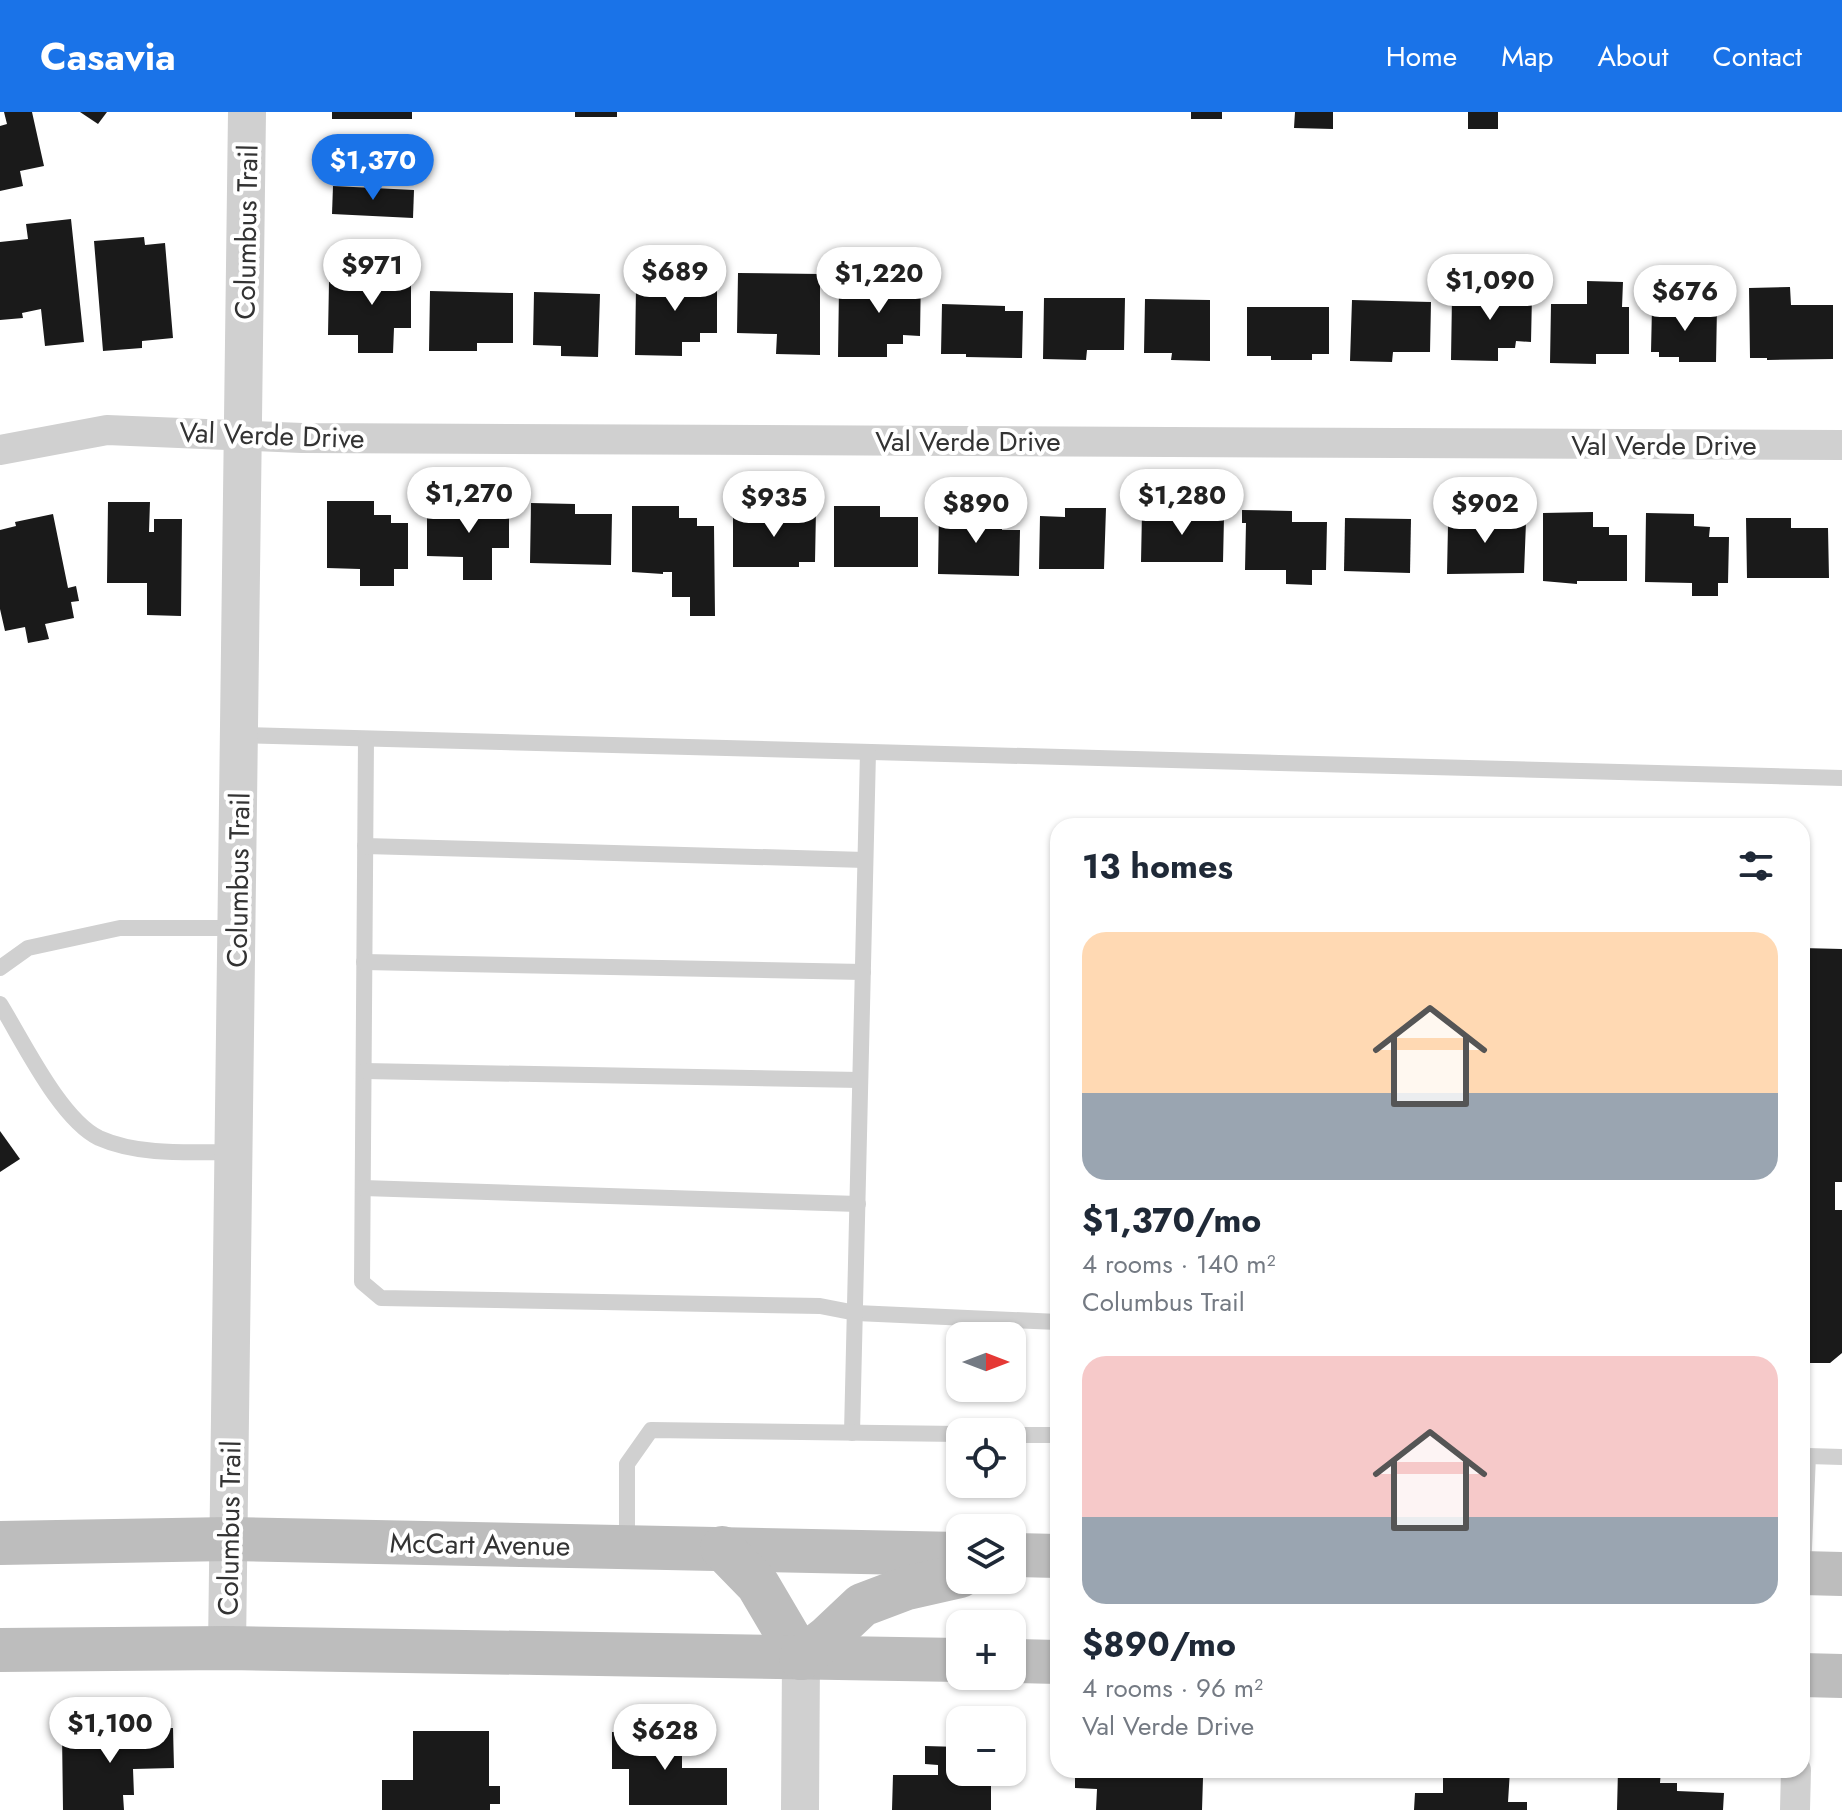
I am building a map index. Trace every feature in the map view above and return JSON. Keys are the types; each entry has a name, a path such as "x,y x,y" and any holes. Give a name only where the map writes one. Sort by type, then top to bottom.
{"main road":[{"name":"McCart Avenue","path":"0,1543 229,1539 946,1554"},
{"path":"722,1548 758,1585 801,1658"},
{"path":"1810,1573 1842,1574"},
{"path":"801,1658 862,1605 907,1588 946,1579"},
{"path":"0,1650 227,1648 946,1660"},
{"path":"1026,1661 1050,1662"},
{"path":"1810,1675 1842,1676"}],"street":[{"name":"Columbus Trail","path":"227,1648 247,112"},
{"name":"Val Verde Drive","path":"0,450 107,430 302,438 1842,445"},
{"path":"800,1810 801,1658"},
{"path":"1795,1810 1796,1778"}],"lane":[{"path":"240,735 1842,778"},
{"path":"366,739 362,1282 381,1298 820,1306 856,1313 1050,1322"},
{"path":"852,1433 868,752"},
{"path":"365,846 865,860"},
{"path":"0,968 28,948 120,928 237,928"},
{"path":"364,962 863,972"},
{"path":"0,1004 64,1109 98,1137 154,1152 234,1152"},
{"path":"364,1071 860,1080"},
{"path":"363,1188 858,1204"},
{"path":"627,1546 627,1464 651,1430 946,1434"},
{"path":"1026,1435 1050,1435"},
{"path":"1810,1456 1842,1457"}],"building":[{"path":"4,112 32,112 44,166 20,171 23,186 0,191 0,126 7,124"},
{"path":"80,112 107,112 98,124"},
{"path":"332,112 412,112 412,119 332,119"},
{"path":"575,112 617,112 617,117 575,117"},
{"path":"1191,112 1222,112 1222,119 1191,119"},
{"path":"1295,112 1333,112 1333,129 1294,128"},
{"path":"1468,112 1498,112 1498,129 1468,129"},
{"path":"333,186 414,190 413,218 332,214"},
{"path":"71,219 84,342 45,346 41,309 22,313 23,318 0,320 0,242 28,239 26,224"},
{"path":"144,237 145,245 165,243 173,338 142,341 142,348 103,351 94,241"},
{"path":"364,263 411,264 411,328 394,328 393,353 358,353 358,335 328,335 329,282 364,282"},
{"path":"673,267 712,268 712,283 698,283 698,288 717,288 717,333 700,333 700,342 682,342 682,356 635,355 636,287 673,288"},
{"path":"881,271 921,271 920,336 903,335 903,344 887,344 887,357 838,357 839,288 881,289"},
{"path":"738,273 820,274 820,355 776,354 777,334 737,333"},
{"path":"1491,274 1512,274 1511,295 1532,295 1531,342 1516,341 1515,348 1498,348 1498,361 1451,360 1452,296 1490,297"},
{"path":"1587,281 1623,282 1622,307 1629,307 1629,354 1596,354 1596,364 1550,363 1551,304 1587,304"},
{"path":"1790,287 1791,305 1833,305 1833,359 1750,358 1749,288"},
{"path":"430,291 513,293 513,343 477,343 477,351 429,351"},
{"path":"534,292 600,294 598,357 561,356 561,346 533,345"},
{"path":"1044,298 1125,298 1124,350 1087,350 1086,360 1043,359"},
{"path":"1145,299 1210,300 1210,361 1171,360 1172,353 1144,353"},
{"path":"1352,300 1431,302 1430,352 1393,352 1392,362 1350,361"},
{"path":"942,304 1005,306 1005,311 1023,311 1022,358 941,354"},
{"path":"1247,307 1329,307 1329,354 1312,354 1312,360 1271,360 1271,356 1247,356"},
{"path":"1652,307 1717,307 1716,362 1679,362 1679,357 1659,357 1659,352 1651,352"},
{"path":"327,501 374,501 374,515 391,515 391,523 408,523 408,569 394,569 394,586 360,586 360,569 327,568"},
{"path":"108,502 150,502 149,532 154,532 154,519 182,519 181,616 147,615 147,583 107,583"},
{"path":"455,503 509,503 509,548 492,548 492,580 463,580 463,557 427,556 427,508 455,508"},
{"path":"531,503 575,504 575,514 612,514 611,565 530,563"},
{"path":"632,506 679,506 679,518 697,518 697,526 714,526 715,616 690,616 690,597 672,597 672,572 632,572"},
{"path":"834,506 880,506 880,517 918,517 918,567 834,567"},
{"path":"1065,508 1106,508 1104,569 1039,569 1040,516 1065,517"},
{"path":"797,509 816,509 815,562 799,562 799,567 733,567 733,512 797,512"},
{"path":"939,509 986,510 986,521 1002,521 1002,530 1020,530 1019,576 938,574"},
{"path":"1168,510 1208,511 1208,517 1224,517 1223,562 1141,562 1142,512 1168,513"},
{"path":"1242,510 1292,511 1292,522 1327,522 1326,570 1312,570 1312,585 1286,584 1286,570 1245,570 1246,523 1242,523"},
{"path":"1593,512 1593,527 1609,527 1609,535 1627,535 1627,581 1577,581 1577,584 1543,581 1543,513"},
{"path":"1445,513 1493,514 1493,521 1526,522 1524,573 1447,574 1448,525 1445,525"},
{"path":"1646,513 1694,514 1694,526 1710,527 1709,537 1729,537 1728,583 1718,583 1718,596 1692,596 1692,583 1645,582"},
{"path":"53,514 68,588 76,586 79,601 71,602 74,618 45,624 49,639 28,643 25,627 5,631 0,609 0,530 16,526 15,522"},
{"path":"1345,518 1411,519 1410,573 1344,571"},
{"path":"1746,518 1791,518 1791,528 1828,528 1829,578 1747,578"},
{"path":"1810,948 1842,949 1842,1182 1835,1182 1835,1210 1842,1210 1842,1353 1830,1363 1810,1363"},
{"path":"0,1131 20,1159 0,1172"},
{"path":"128,1728 173,1728 174,1768 133,1769 134,1795 123,1795 124,1810 63,1810 62,1733 128,1733"},
{"path":"413,1731 489,1731 489,1786 500,1786 500,1804 490,1804 490,1810 382,1810 382,1780 413,1780"},
{"path":"612,1732 682,1732 682,1768 727,1768 727,1805 629,1805 629,1769 612,1769"},
{"path":"925,1746 946,1747 946,1786 991,1786 991,1810 892,1810 893,1775 938,1775 938,1765 925,1764"},
{"path":"1075,1778 1203,1778 1202,1810 1096,1810 1097,1789 1075,1788"},
{"path":"1443,1778 1510,1778 1508,1802 1527,1802 1527,1810 1414,1810 1415,1793 1443,1793"},
{"path":"1618,1778 1660,1778 1660,1783 1677,1783 1677,1791 1724,1793 1723,1810 1617,1810"}]}
